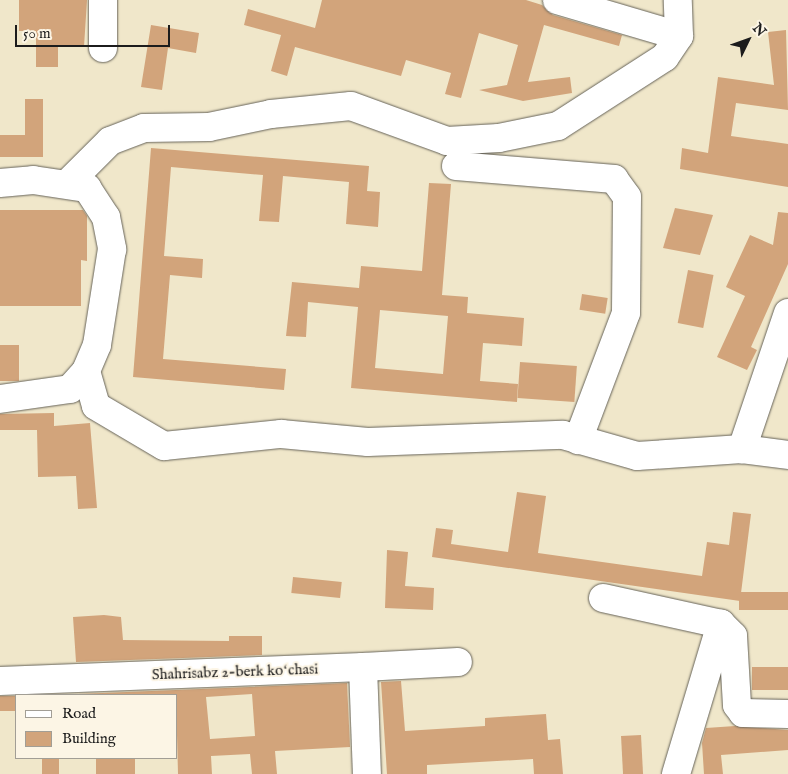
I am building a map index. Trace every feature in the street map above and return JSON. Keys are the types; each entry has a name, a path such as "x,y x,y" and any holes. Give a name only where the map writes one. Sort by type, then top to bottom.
{"street":[{"path":"103,0 103,48"},
{"path":"557,0 679,36"},
{"path":"68,183 110,141 144,128 209,127 271,114 351,106 447,141 499,138 558,126 665,57 679,36 678,0"},
{"path":"456,166 614,179 627,197 626,313 578,440"},
{"path":"0,183 68,183 88,188 106,217 112,250 97,345 86,371 70,389 0,399"},
{"path":"742,449 788,313"},
{"path":"86,371 96,406 164,446 282,434 368,442 520,435 564,435 637,456 742,449 788,455"},
{"path":"603,598 721,624 733,636 740,709 752,716 788,714"},
{"path":"676,774 721,624"},
{"name":"Shahrisabz 2-berk koʻchasi","path":"0,681 363,668 458,662"},
{"path":"363,668 367,774"}],"building":[{"path":"19,0 87,0 84,47 58,47 58,67 36,67 36,31 19,31"},
{"path":"322,0 526,0 542,5 553,15 622,35 619,46 544,25 528,82 570,77 572,93 523,101 479,90 507,85 518,45 479,33 461,98 445,94 451,73 406,60 401,76 295,47 287,76 271,71 281,35 244,25 248,9 315,28"},
{"path":"151,25 199,33 196,53 168,48 162,90 141,87"},
{"path":"786,30 788,110 736,103 731,136 788,144 788,187 680,169 682,148 708,153 718,77 774,85 768,32"},
{"path":"25,99 43,99 43,157 0,157 0,135 25,135"},
{"path":"151,148 369,166 367,191 380,192 378,227 346,224 349,182 283,176 279,222 259,221 263,175 171,167 164,256 203,259 202,278 170,275 163,359 286,369 284,390 133,377"},
{"path":"429,183 451,184 442,295 468,297 467,313 524,318 522,346 483,343 480,381 518,384 517,402 351,388 358,307 308,302 306,337 286,336 292,282 359,288 361,266 422,271","holes":["380,310 448,316 443,374 375,368"]},
{"path":"675,208 713,215 700,255 663,248"},
{"path":"0,210 83,210 87,216 87,261 81,260 81,306 0,306"},
{"path":"778,212 788,213 788,264 751,347 757,350 747,370 717,357 745,296 726,287 750,235 773,245"},
{"path":"688,270 714,275 703,328 678,323"},
{"path":"582,294 608,298 605,314 579,310"},
{"path":"0,345 19,345 19,381 0,381"},
{"path":"520,362 577,366 574,402 517,398"},
{"path":"54,413 54,426 90,423 97,508 78,509 76,476 38,477 37,430 0,430 0,414"},
{"path":"517,492 546,496 538,553 702,576 707,542 729,545 733,512 751,514 740,601 432,557 436,528 453,530 451,544 508,552"},
{"path":"387,550 408,552 405,586 434,588 433,610 385,608"},
{"path":"293,577 342,582 340,598 291,593"},
{"path":"739,592 788,592 788,610 739,610"},
{"path":"104,615 121,617 123,640 229,641 229,636 262,636 262,655 76,662 73,617"},
{"path":"752,667 788,667 788,690 752,690"},
{"path":"401,681 405,731 485,726 485,718 546,714 548,740 560,739 563,774 534,774 533,759 427,765 427,774 387,774 381,682"},
{"path":"347,683 350,747 275,751 277,774 252,774 250,754 211,756 212,774 178,774 178,694 78,694","holes":["252,694 255,736 210,739 206,697"]},
{"path":"0,696 15,696 15,711 0,711"},
{"path":"735,726 788,730 788,750 721,755 723,774 704,774 702,743 706,728"},
{"path":"641,735 643,774 623,774 621,736"},
{"path":"42,759 59,759 59,774 42,774"},
{"path":"96,759 135,759 135,774 96,774"}]}
